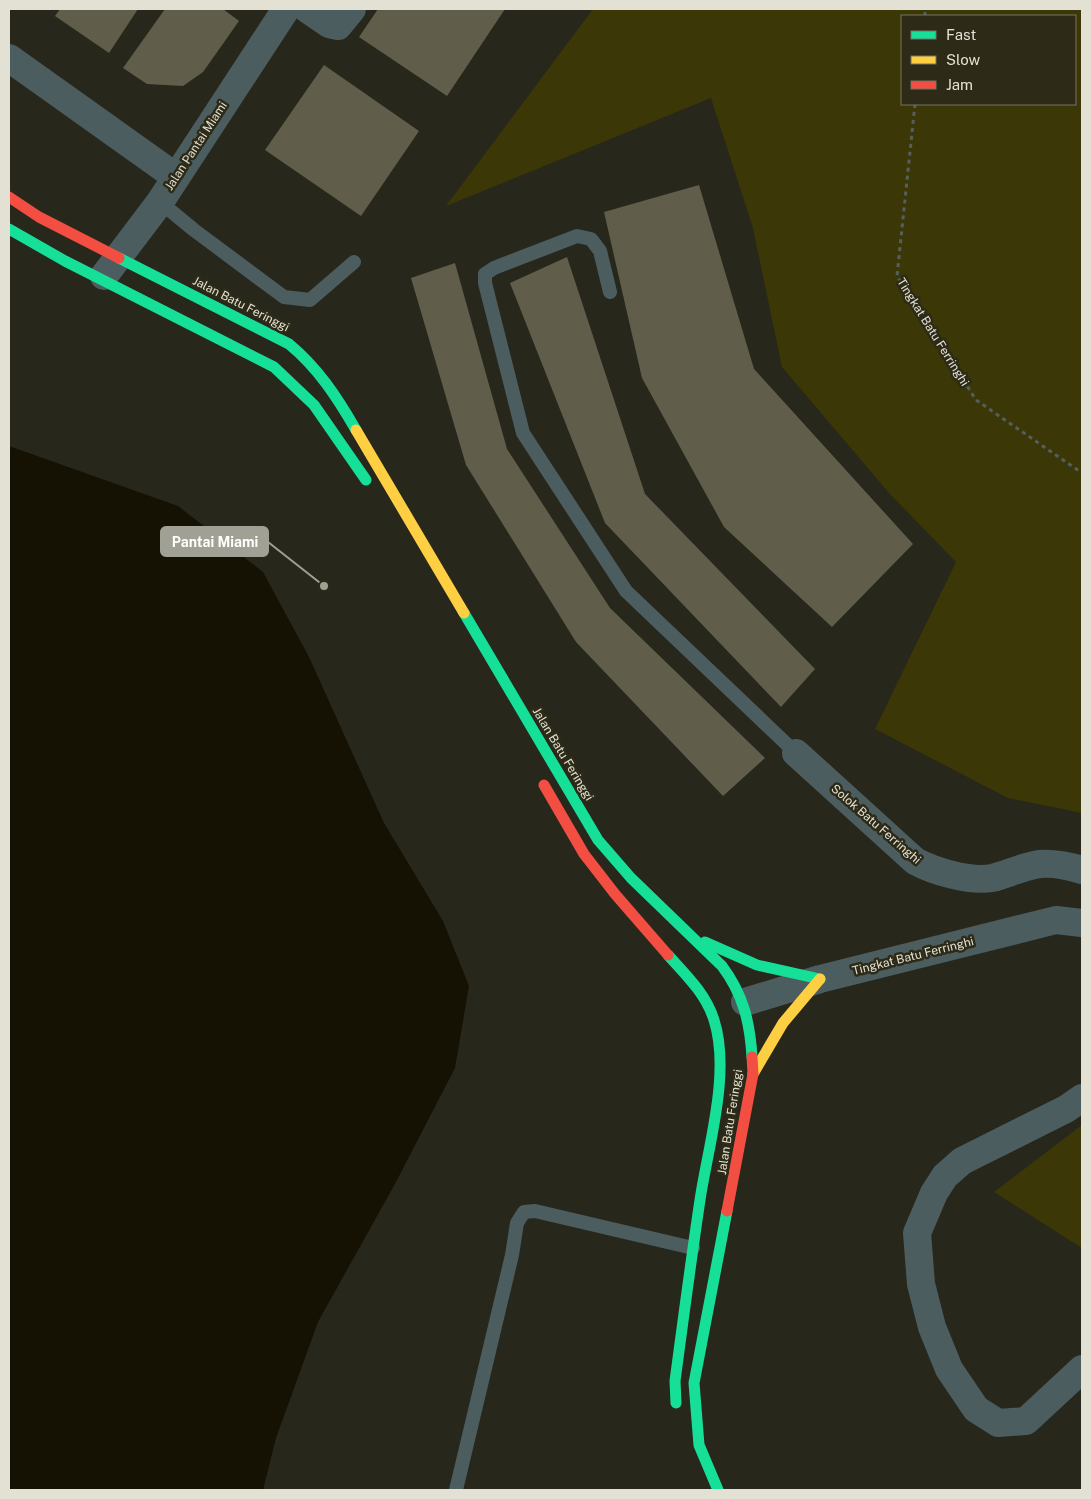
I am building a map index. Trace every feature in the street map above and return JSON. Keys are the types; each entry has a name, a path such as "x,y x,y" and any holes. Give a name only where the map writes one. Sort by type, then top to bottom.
{"main road":[{"name":"Jalan Batu Feringgi","path":"9,197 39,217 276,337 307,359 326,380 598,840 630,878 690,935 735,982 740,1011 751,1037 754,1074 694,1383 699,1445 718,1490"},
{"path":"9,229 26,241 258,357 291,379 324,419 372,490"},
{"name":"Jalan Batu Feringgi","path":"540,778 588,860 698,989 710,1008 715,1022 721,1076 693,1248 676,1381 677,1416"},
{"path":"690,935 757,965 820,979 783,1023 754,1074"},
{"path":"663,947 704,979"},
{"path":"721,990 740,1011"},
{"path":"721,1076 728,1037"}],"street":[{"name":"Jalan Pantai Miami","path":"102,280 160,202 286,9"},
{"path":"307,9 329,24 338,26 352,9"},
{"path":"9,58 176,177"},
{"name":"Solok Batu Ferringhi","path":"796,753 915,860 930,870 981,878 1040,864 1062,865 1082,870"},
{"name":"Tingkat Batu Ferringhi","path":"740,1011 820,979 1056,920 1082,923"},
{"path":"1082,1098 1066,1109 962,1161 945,1176 934,1193 917,1233 921,1284 932,1327 949,1369 976,1409 998,1423 1026,1420 1048,1402 1082,1369"}],"lane":[{"path":"160,202 194,230 284,297 310,300 354,262"},
{"path":"610,292 600,251 591,239 577,236 494,268 486,274 485,283 523,432 626,591 796,753"},
{"path":"456,1490 512,1255 517,1223 524,1212 535,1211 693,1248"}],"path":[{"name":"Tingkat Batu Ferringhi","path":"915,105 897,276 976,400 1082,473"}],"shaded area":[{"path":"593,9 1082,9 1082,813 1008,798 875,729 956,562 889,493 782,367 753,228 711,98 446,206"},
{"path":"9,446 178,506 263,572 309,657 384,823 443,921 469,986 455,1068 396,1182 318,1322 276,1438 263,1490 9,1490"},
{"path":"1082,1125 1082,1248 994,1192"}],"building":[{"path":"60,9 138,9 109,53 55,16"},
{"path":"165,9 223,9 239,21 203,72 183,86 147,84 123,68"},
{"path":"378,9 505,9 447,96 359,37"},
{"path":"324,65 419,131 361,216 265,150"},
{"path":"699,185 754,369 913,544 832,627 724,527 642,378 604,212"},
{"path":"567,257 645,494 815,669 781,707 605,523 510,283"},
{"path":"455,263 507,449 610,608 765,758 723,796 576,642 466,465 411,278"}],"traffic: fast":[{"path":"9,229 65,261 274,367 314,405 366,480"},
{"path":"119,258 289,344 309,363 326,384 356,430"},
{"path":"464,613 598,840 631,878 722,966 735,987 744,1009 752,1057"},
{"path":"705,942 757,965 820,979"},
{"path":"668,955 695,985 706,1002 714,1020 719,1041 720,1063 716,1110 700,1200 675,1381 676,1403"},
{"path":"718,1490 699,1445 694,1383 727,1211"}],"traffic: slow":[{"path":"356,430 464,613"},
{"path":"753,1074 783,1023 820,979"}],"traffic: jam":[{"path":"9,197 39,217 119,258"},
{"path":"544,785 584,854 615,894 668,955"},
{"path":"727,1211 753,1074 752,1057"}],"place":[{"name":"Pantai Miami","path":"324,586"}]}
